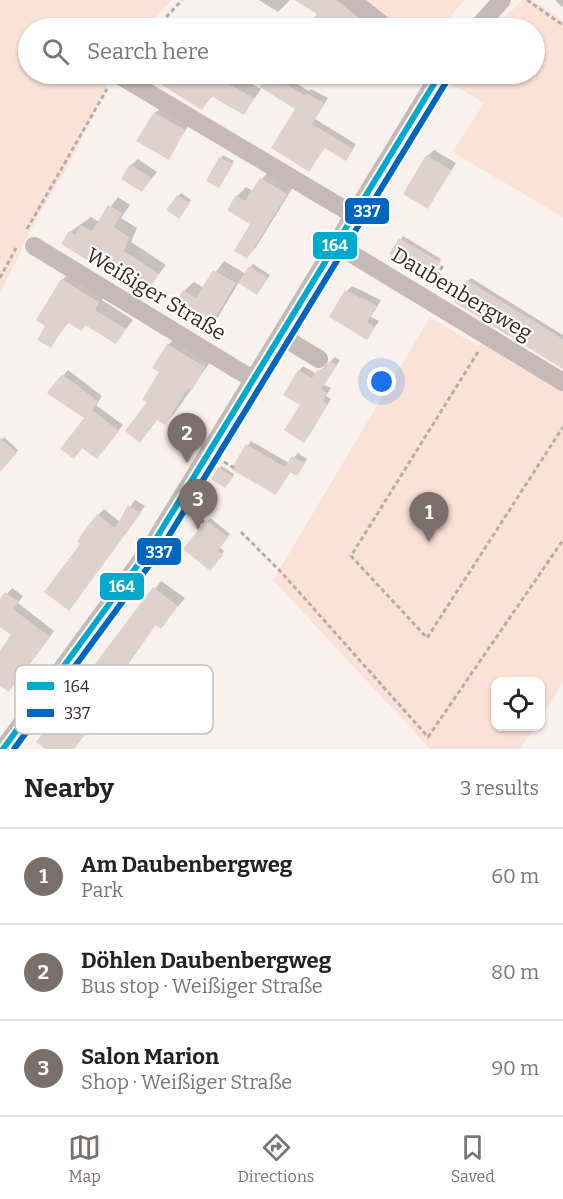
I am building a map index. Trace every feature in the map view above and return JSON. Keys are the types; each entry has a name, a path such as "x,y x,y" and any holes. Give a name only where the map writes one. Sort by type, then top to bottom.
{"street":[{"path":"352,0 374,18"},
{"path":"486,18 502,0"},
{"path":"122,84 354,215"},
{"path":"65,665 139,566 255,380 433,84"},
{"name":"Weißiger Straße","path":"24,243 255,380"},
{"name":"Daubenbergweg","path":"337,245 563,382"},
{"path":"281,336 319,359"},
{"path":"3,749 15,733"}],"path":[{"path":"165,18 182,0"},
{"path":"527,0 563,25"},
{"path":"0,278 2,271 24,243 110,84"},
{"path":"428,292 443,265"},
{"path":"483,344 351,556 428,638 563,427"},
{"path":"219,460 236,469"},
{"path":"199,518 198,515 212,500"},
{"path":"186,511 195,519 199,518 203,521 197,529"},
{"path":"241,532 282,573 428,737 563,540"}],"shaded area":[{"path":"0,0 172,0 154,18 18,18 18,84 107,84 72,159 31,229 0,294"},
{"path":"368,0 465,0 449,18 389,18"},
{"path":"522,0 532,0 563,21 563,217 452,152 484,103 452,84 545,84 545,18 504,18"},
{"path":"430,317 476,345 488,343 563,389 563,682 545,711 545,677 491,677 491,731 532,731 520,749 430,749 273,580"}],"building":[{"path":"294,0 337,0 358,18 314,18 317,14"},
{"path":"228,84 254,98 244,115 211,96 202,110 162,85"},
{"path":"262,84 286,84 324,103 312,124 353,149 346,161 324,148 309,172 271,148 295,109 260,87"},
{"path":"154,112 185,130 169,160 136,141"},
{"path":"426,155 451,170 428,209 403,194"},
{"path":"219,157 233,164 219,188 206,181"},
{"path":"130,164 152,178 142,192 121,179"},
{"path":"260,178 287,194 247,259 234,251 250,224 227,210 236,195 245,201"},
{"path":"177,195 190,203 179,219 166,210"},
{"path":"108,205 122,213 114,227 129,237 124,251 159,274 151,286 144,281 142,284 114,266 110,274 61,244 69,231 75,235 81,225 92,231"},
{"path":"399,238 440,262 430,279 389,254"},
{"path":"249,266 268,278 257,295 238,283"},
{"path":"213,270 236,283 206,333 170,311 183,290 196,298"},
{"path":"61,279 99,302 95,310 126,329 116,344 85,325 82,331 67,322 51,348 37,340 45,326 36,320"},
{"path":"467,280 563,339 563,369 454,302"},
{"path":"345,290 377,306 367,322 375,327 367,340 329,317"},
{"path":"167,344 205,367 192,390 188,388 165,425 157,420 140,443 125,431 147,402 142,400 159,372 152,368"},
{"path":"330,361 337,365 321,389 328,393 323,401 328,404 304,443 284,430 300,405 283,395 298,370 312,378 317,370 325,369"},
{"path":"62,374 99,402 92,410 119,431 97,459 82,448 74,459 60,449 84,418 47,393"},
{"path":"0,438 17,453 0,472"},
{"path":"246,444 285,467 292,456 305,463 297,476 290,472 276,495 231,469"},
{"path":"218,467 233,477 225,488 211,479"},
{"path":"128,505 141,513 69,611 44,592 80,544 77,542 97,514 115,528"},
{"path":"206,520 228,537 218,551 223,555 210,571 183,549"},
{"path":"153,587 178,606 161,629 155,625 127,665 94,665"},
{"path":"5,592 19,602 13,609 50,637 29,665 15,665 15,684 9,692 0,686 0,651 11,635 0,627 0,599"},
{"path":"42,734 85,734 74,749 45,749 36,742"}],"transit line":[{"name":"164","path":"65,665 151,547 434,84"},
{"name":"337","path":"76,665 159,552 445,84"},
{"name":"164","path":"3,749 15,733"},
{"name":"337","path":"14,749 25,734"}],"place":[{"name":"Döhlen Daubenbergweg","path":"187,463"},
{"name":"Salon Marion","path":"198,529"},
{"name":"Am Daubenbergweg","path":"429,542"}]}
